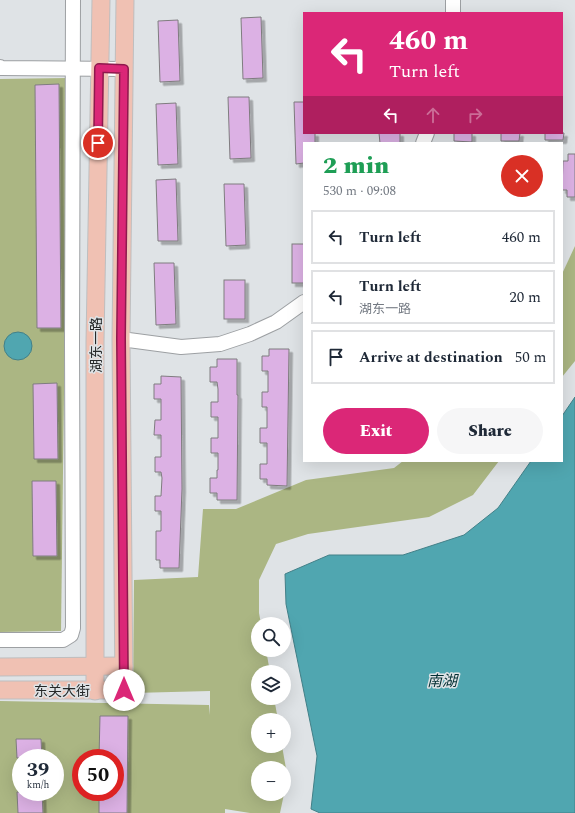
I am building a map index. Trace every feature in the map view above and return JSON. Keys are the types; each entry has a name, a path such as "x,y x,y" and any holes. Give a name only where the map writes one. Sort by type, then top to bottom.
{"main road":[{"name":"湖东一路","path":"95,691 95,342 101,0"},
{"name":"湖东一路","path":"124,690 121,339 125,0"},
{"name":"东关大街","path":"0,667 124,666"},
{"name":"东关大街","path":"0,690 124,690"}],"street":[{"path":"0,640 64,640 71,635 74,628 72,353 74,0"},
{"path":"453,0 453,12"},
{"path":"0,67 124,69"},
{"path":"121,339 181,347 220,344 250,334 276,322 303,303"}],"green space":[{"path":"68,78 61,631 0,632 0,79"},
{"path":"575,246 575,361 563,376 563,272"},
{"path":"402,462 498,462 473,495 429,517 308,534 276,544 259,580 260,617 251,617 251,657 267,657 269,665 251,665 251,705 275,705 277,713 251,713 251,753 283,753 285,761 251,761 251,801 283,801 280,813 250,813 225,809 225,813 0,813 0,701 209,705 210,715 210,691 133,693 134,580 198,577 203,509 236,509 306,480 394,468"}],"water":[{"path":"18,332 28,336 32,346 28,356 18,360 8,356 4,346 8,336"},
{"name":"南湖","path":"575,397 575,813 320,813 311,809 317,756 291,629 291,617 289,617 286,604 285,574 329,555 403,555 464,535 498,508 530,462 563,462 563,415"}],"building":[{"path":"261,17 263,78 243,79 241,18"},
{"path":"178,20 180,81 160,82 158,21"},
{"path":"59,84 61,328 37,328 35,85"},
{"path":"228,97 249,97 251,158 230,159"},
{"path":"294,102 303,102 303,134 315,134 315,142 303,142 303,163 296,164"},
{"path":"176,103 178,164 158,165 156,104"},
{"path":"564,133 563,140 545,140 545,134"},
{"path":"379,134 400,134 400,142 380,142"},
{"path":"454,134 472,134 472,142 454,141"},
{"path":"501,134 520,134 519,141 501,141"},
{"path":"568,154 575,154 575,197 567,197 567,190 563,190 563,161 568,161"},
{"path":"176,179 178,241 158,241 156,180"},
{"path":"224,184 244,184 246,245 226,246"},
{"path":"292,244 303,244 303,283 292,283"},
{"path":"154,263 174,263 176,324 156,325"},
{"path":"224,280 245,280 245,319 224,319"},
{"path":"269,349 289,349 287,486 267,485 267,479 260,479 260,464 267,464 267,443 260,443 260,428 267,428 267,407 262,407 262,392 268,392 268,371 262,371 262,356 269,356"},
{"path":"217,359 237,359 237,500 217,500 217,493 210,493 210,478 217,478 218,470 218,453 211,453 211,438 218,438 218,417 211,417 211,402 218,402 218,389 217,382 210,382 210,367 217,367"},
{"path":"161,376 181,377 182,489 179,568 160,568 160,560 156,560 156,531 161,531 161,511 155,511 155,496 161,496 162,478 161,472 155,472 155,457 161,457 161,435 154,435 155,420 161,420 161,399 154,399 154,384 161,384"},
{"path":"57,383 58,459 34,459 33,384"},
{"path":"32,481 56,481 57,556 33,556"},
{"path":"100,716 128,716 127,813 99,813 99,801 124,801 124,749 99,749"},
{"path":"16,739 41,739 42,749 17,749"},
{"path":"17,801 42,801 43,813 18,813"}],"route":[{"path":"98,143 99,68 124,69 121,339 124,690"}]}
